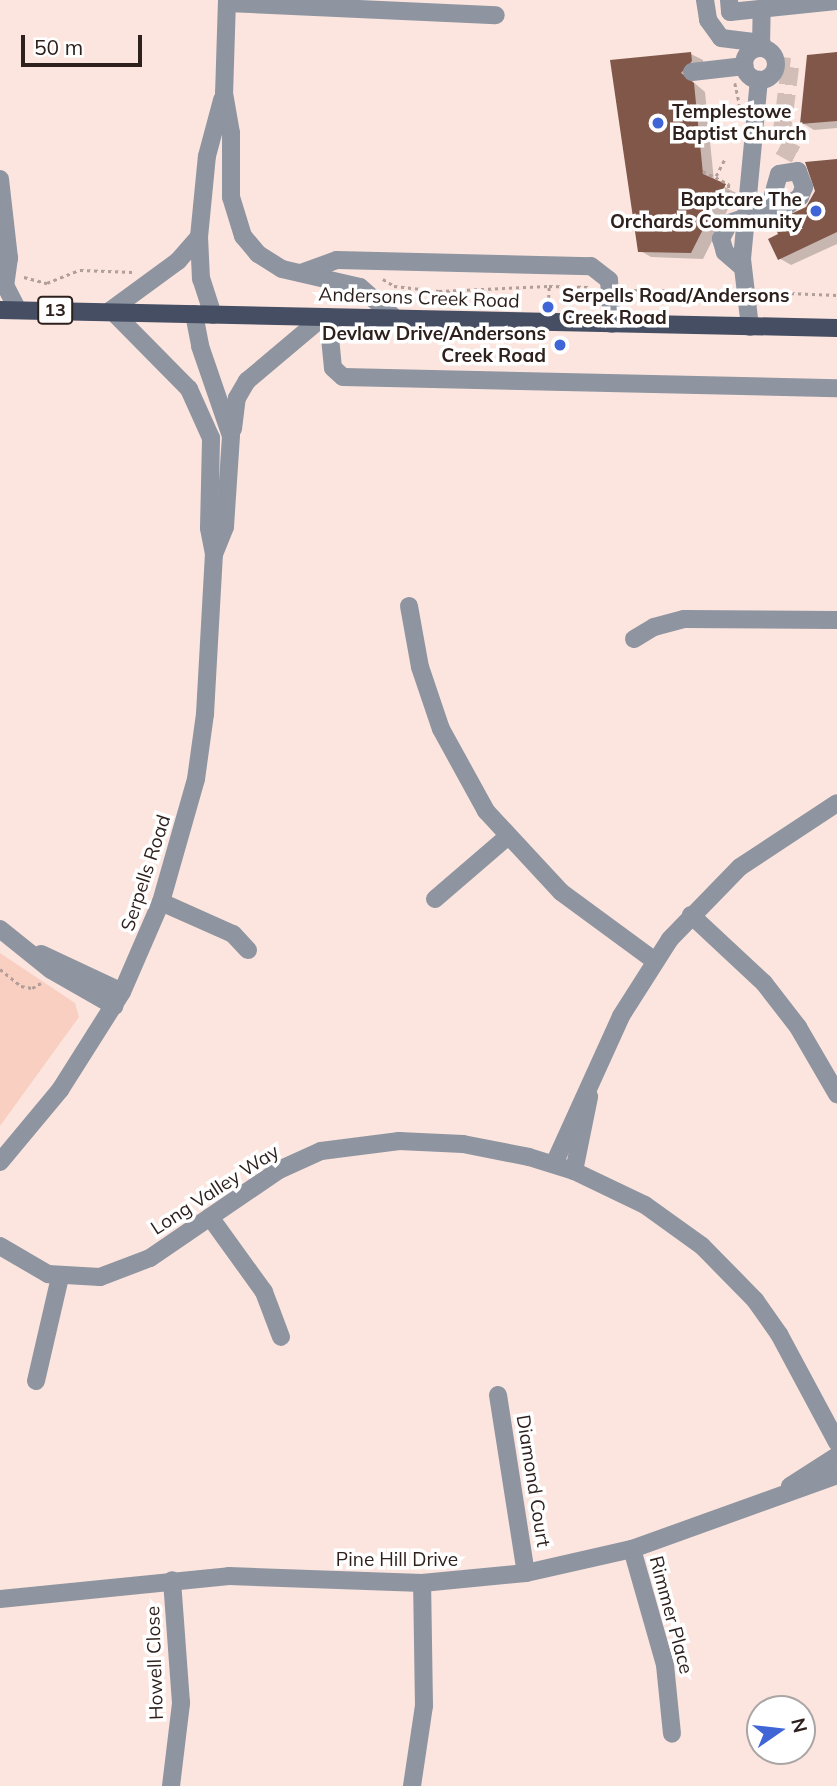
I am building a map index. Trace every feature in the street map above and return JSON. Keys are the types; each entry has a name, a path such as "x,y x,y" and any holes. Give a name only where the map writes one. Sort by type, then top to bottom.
{"main road":[{"name":"Andersons Creek Road","path":"0,310 111,310 397,320 837,328"}],"street":[{"path":"705,0 708,20 721,38 762,46 773,54 779,66 771,76 759,80"},
{"path":"729,0 730,12 796,3 837,1"},
{"path":"397,320 360,286 298,274 258,254 237,222 224,93 227,1 496,15"},
{"path":"762,9 762,46"},
{"path":"745,66 749,53 762,46"},
{"path":"745,66 759,80"},
{"path":"692,72 745,66"},
{"path":"750,327 742,267 759,80"},
{"path":"213,315 204,291 199,237 207,156 224,93"},
{"path":"0,179 6,236 2,266 6,289 18,310"},
{"path":"745,219 768,212"},
{"path":"111,310 178,261 199,237"},
{"path":"298,274 337,260 591,266 606,275 611,288 612,324"},
{"name":"Serpells Road","path":"111,310 193,395 209,430 221,468"},
{"name":"Serpells Road","path":"194,314 200,346 229,424 231,448"},
{"path":"326,317 332,368 347,378"},
{"name":"Serpells Road","path":"0,1162 60,1090 118,999 161,902 201,746 214,554 209,528 221,468 231,448 235,410 244,385 326,317"},
{"path":"321,377 837,388"},
{"path":"410,606 421,667 440,729 475,795 506,838 561,892 655,961"},
{"path":"634,639 654,627 684,619 837,621"},
{"path":"554,1164 621,1016 655,961 691,915 749,860 837,803"},
{"path":"435,899 506,838"},
{"path":"161,902 233,934 248,950"},
{"path":"691,915 764,983 798,1027 837,1094"},
{"path":"0,929 118,999"},
{"path":"20,943 51,970 118,999"},
{"path":"573,1171 590,1087"},
{"name":"Long Valley Way","path":"0,1246 33,1268 60,1277 86,1279 127,1270 300,1160 366,1142 463,1144 554,1164 573,1171 677,1225 732,1274 800,1366 836,1434"},
{"path":"210,1217 264,1292 281,1337"},
{"path":"36,1381 60,1277"},
{"name":"Diamond Court","path":"498,1395 526,1573"},
{"name":"Pine Hill Drive","path":"781,1492 837,1456"},
{"name":"Pine Hill Drive","path":"0,1600 172,1580 258,1576 422,1583 526,1573 632,1549 781,1492 837,1475"},
{"name":"Rimmer Place","path":"632,1549 665,1665 672,1734"},
{"name":"Howell Close","path":"171,1786 181,1703 172,1580"},
{"path":"412,1786 424,1706 422,1583"}],"path":[{"path":"716,177 724,160"},
{"path":"703,171 729,184 728,201"},
{"path":"363,261 369,271 394,286 439,291 548,286 837,295"},
{"path":"2,266 47,283 80,270 127,273 141,268"},
{"path":"548,286 548,323"},
{"path":"0,969 21,986 32,988 51,970"}],"shaded area":[{"path":"0,953 75,1003 79,1017 0,1126"}],"building":[{"name":"Templestowe Baptist Church","path":"691,52 692,61 681,73 694,83 703,174 726,184 691,253 638,252 610,60"},
{"path":"837,52 837,121 800,124 807,55"},
{"name":"Baptcare The Orchards Community","path":"837,159 837,232 778,260 768,239 778,234 773,222 806,207 815,191 805,162"}],"tunnel":[{"path":"781,66 790,67 780,146 798,156"}],"place":[{"name":"Templestowe Baptist Church","path":"658,123"},
{"name":"Baptcare The Orchards Community","path":"816,211"},
{"name":"Serpells Road/Andersons Creek Road","path":"548,307"},
{"name":"Devlaw Drive/Andersons Creek Road","path":"560,345"}]}
